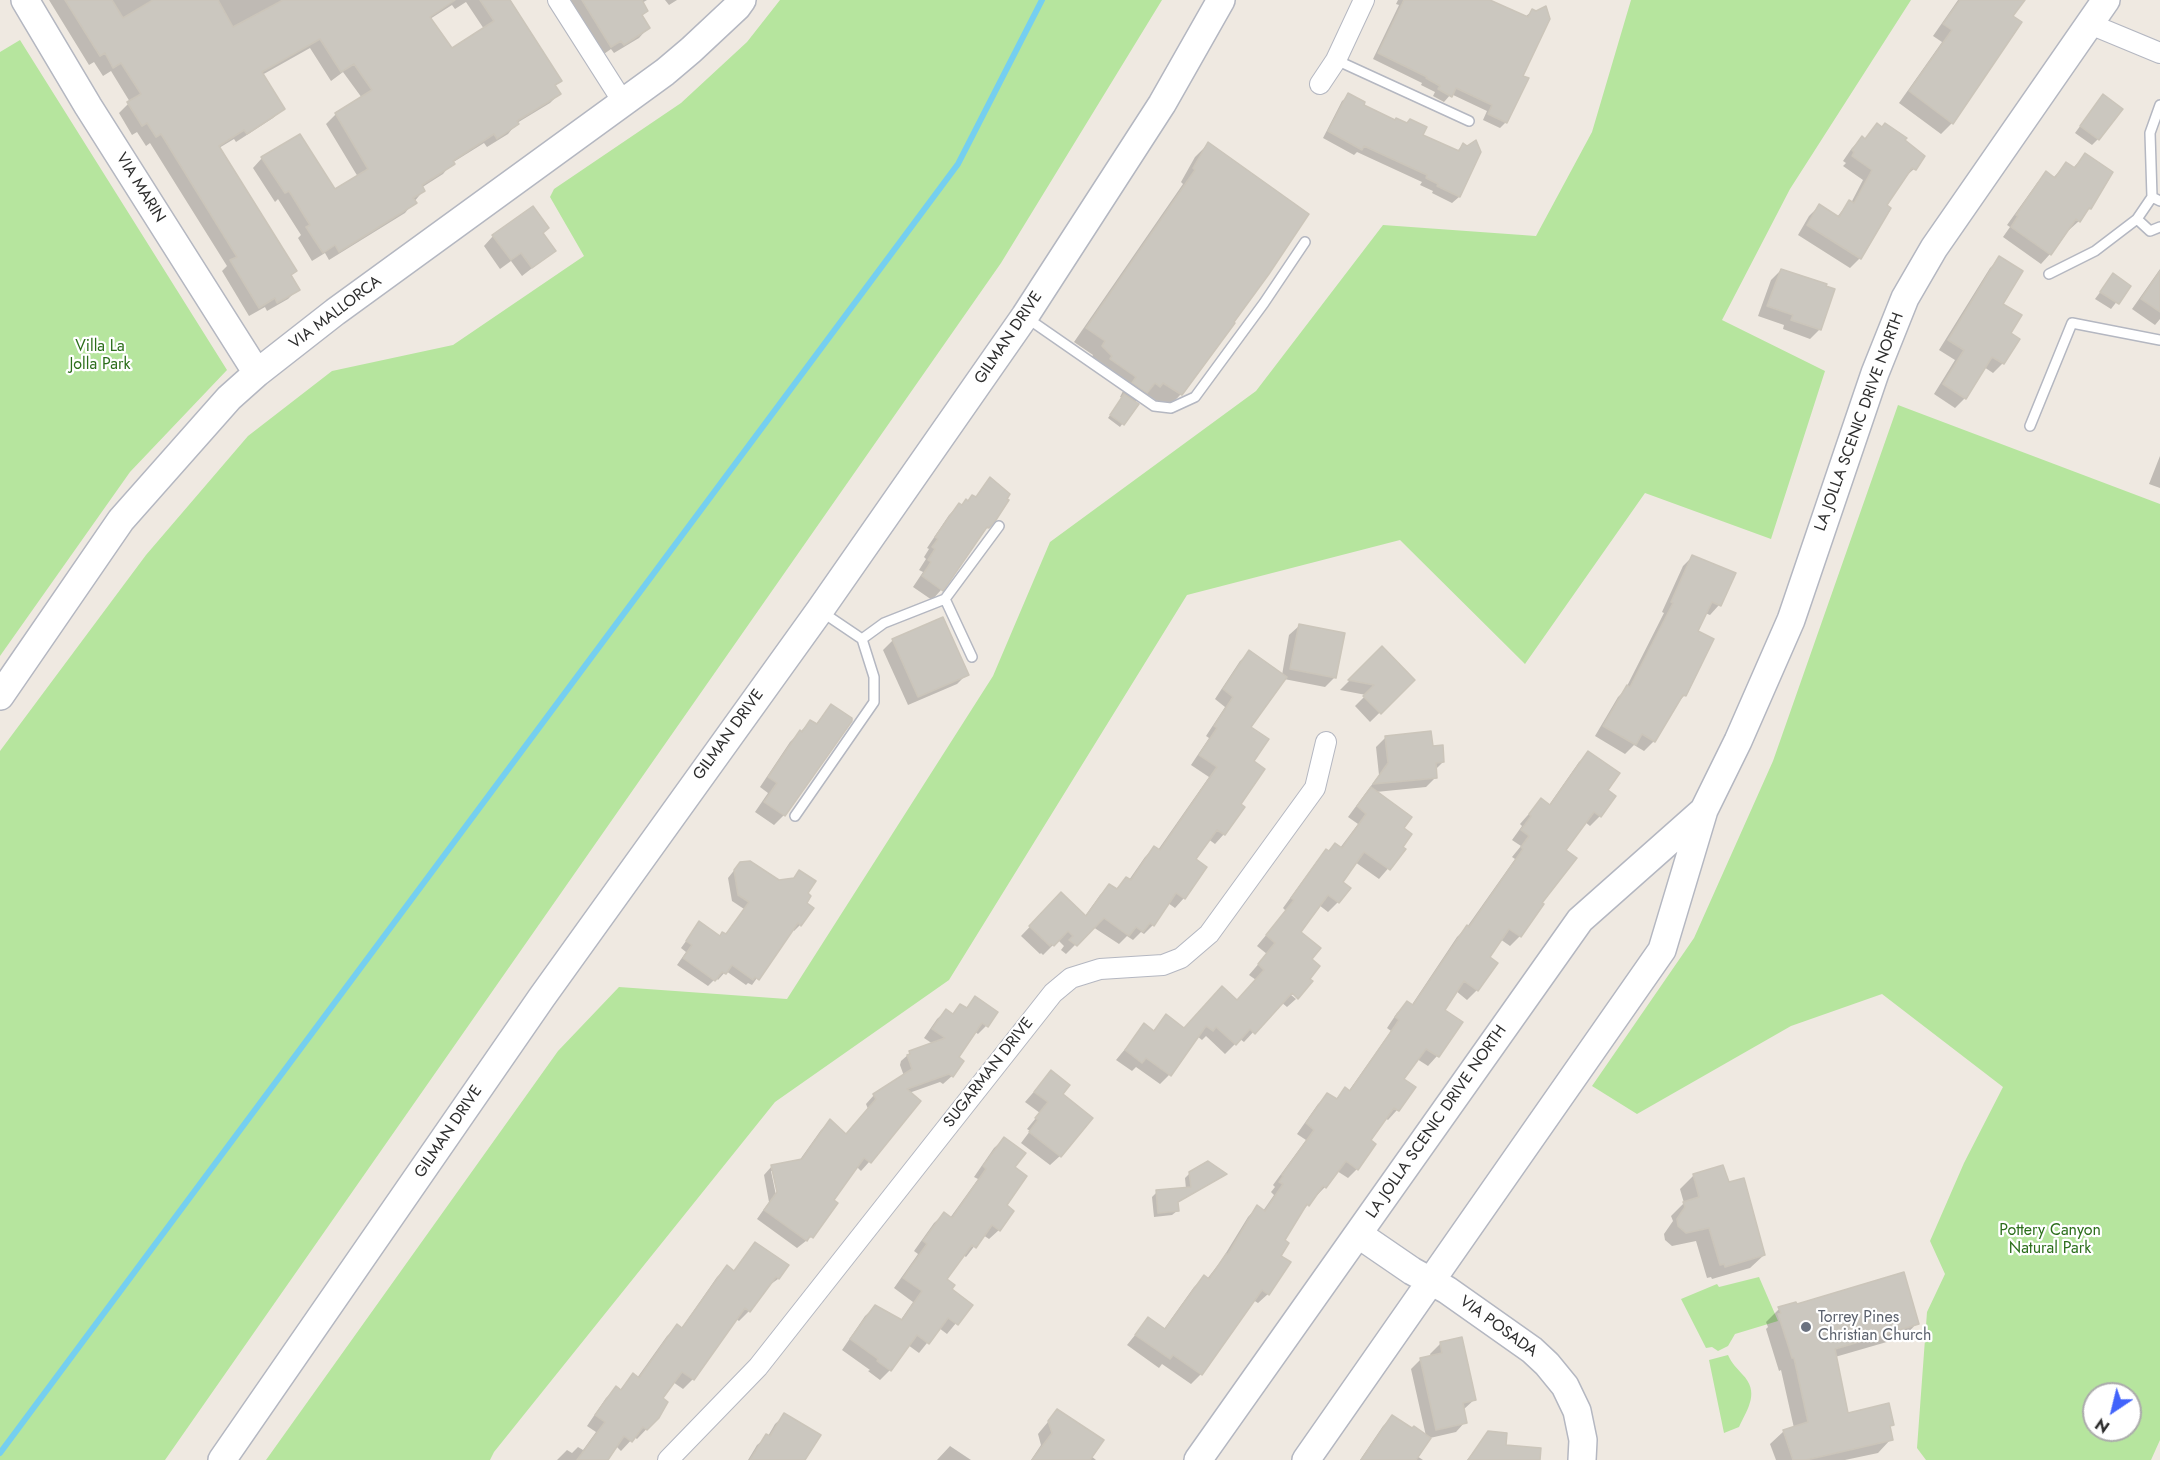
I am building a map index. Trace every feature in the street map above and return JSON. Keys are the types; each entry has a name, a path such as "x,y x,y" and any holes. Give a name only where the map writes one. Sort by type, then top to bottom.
{"main road":[{"name":"VIA MARIN","path":"25,0 88,106 258,373"},
{"name":"VIA MALLORCA","path":"0,696 121,520 229,398 335,312 692,50 742,0"},
{"name":"GILMAN DRIVE","path":"222,1460 542,997 820,610 1025,316 1162,105 1221,0"},
{"name":"LA JOLLA SCENIC DRIVE NORTH","path":"1306,1460 1662,950 1704,810 1738,741 1791,620 1875,373 1905,298 1934,248 2106,0"},
{"name":"LA JOLLA SCENIC DRIVE NORTH","path":"1198,1460 1580,920 1704,810"},
{"name":"VIA POSADA","path":"1358,1234 1412,1271 1447,1290 1532,1350 1558,1376 1572,1398 1581,1420 1582,1460"}],"street":[{"path":"558,0 623,102"},
{"path":"1320,84 1336,60 1364,0"},
{"path":"2090,24 2160,53"},
{"name":"SUGARMAN DRIVE","path":"668,1460 758,1367 1053,993 1071,978 1100,969 1163,965 1181,958 1209,934 1315,788 1326,742"}],"lane":[{"path":"1336,60 1469,121"},
{"path":"2049,274 2095,251 2137,219 2156,199 2150,133 2160,105"},
{"path":"2137,219 2150,231 2160,227"},
{"path":"1025,316 1154,406 1171,408 1195,397 1264,303 1305,242"},
{"path":"2030,426 2072,323 2160,340"},
{"path":"862,639 884,623 945,599 999,526"},
{"path":"945,599 972,657"},
{"path":"795,816 874,702 874,677 862,639 820,610"}],"green space":[{"path":"780,0 1162,0 1001,263 165,1460 0,1460 0,751 146,555 248,436 332,371 453,345 584,256 550,197 554,189 681,103 747,42"},
{"path":"1631,0 1911,0 1790,189 1722,320 1825,371 1771,539 1645,493 1525,664 1400,540 1187,595 949,980 775,1102 494,1452 490,1460 266,1460 558,1051 619,987 787,999 993,676 1050,542 1256,391 1383,225 1536,236 1592,132"},
{"name":"Villa La Jolla Park","path":"20,40 227,370 130,472 0,656 0,52"},
{"name":"Pottery Canyon Natural Park","path":"1898,405 2160,504 2160,1440 2151,1460 1926,1460 1917,1448 1927,1312 1945,1274 1930,1241 1964,1163 2003,1087 1882,994 1791,1026 1637,1114 1592,1086 1694,938 1773,761"},
{"path":"1759,1277 1778,1321 1735,1334 1728,1346 1718,1351 1712,1347 1706,1348 1681,1299 1717,1284 1719,1287"},
{"path":"1728,1355 1747,1381 1751,1400 1739,1427 1724,1433 1709,1360"}],"building":[{"path":"65,0 112,0 123,18 153,0 218,0 233,27 283,0 455,0 430,17 452,48 494,21 480,0 510,0 562,81 555,85 561,94 517,121 519,124 497,139 494,134 453,161 455,164 422,185 425,191 413,198 417,203 339,252 335,245 323,253 306,227 310,225 289,191 285,193 261,157 300,134 335,189 368,169 335,113 372,90 354,64 341,72 320,39 262,72 285,109 247,134 244,130 219,146 297,271 291,275 300,290 277,303 275,298 259,308 230,260 237,257 161,134 156,137 147,123 142,126 127,102 141,94 121,63 113,68 105,53 100,56"},
{"path":"582,0 642,0 648,11 642,15 650,28 624,45 621,41 611,47"},
{"path":"1404,0 1490,0 1528,17 1532,9 1536,11 1546,6 1550,19 1523,76 1529,78 1507,123 1488,114 1492,105 1456,88 1452,97 1438,89 1440,86 1427,77 1378,53"},
{"path":"1960,0 2025,0 2013,16 2022,22 1953,124 1909,91 1952,30 1943,24"},
{"path":"1348,93 1365,102 1364,105 1395,120 1396,118 1407,123 1410,119 1427,127 1423,135 1459,151 1463,143 1467,146 1476,140 1481,152 1460,197 1437,186 1438,184 1426,178 1427,175 1364,146 1362,150 1328,131"},
{"path":"2103,94 2123,109 2099,140 2080,126"},
{"path":"1877,123 1882,127 1885,123 1907,138 1905,140 1925,156 1916,170 1912,168 1887,205 1891,208 1861,259 1807,225 1819,204 1839,217 1849,200 1854,203 1872,170 1852,156 1854,152 1852,150 1862,136 1865,139"},
{"path":"1208,142 1309,214 1235,323 1182,395 1163,383 1160,387 1155,383 1147,393 1132,383 1136,377 1110,359 1112,356 1102,346 1105,341 1086,328 1195,170 1193,168"},
{"path":"2085,153 2113,172 2091,209 2089,208 2080,222 2076,219 2051,255 2011,227 2018,216 2016,215 2046,171 2055,178 2066,162 2075,168"},
{"path":"533,206 549,228 543,233 556,251 532,268 521,253 511,260 492,235"},
{"path":"1999,256 2023,271 2003,304 2022,315 2011,333 2020,339 2004,364 1992,357 1966,399 1943,384 1964,350 1948,340"},
{"path":"1781,269 1827,284 1826,286 1835,289 1821,330 1791,320 1793,315 1767,306"},
{"path":"2160,271 2160,312 2141,299"},
{"path":"2113,273 2131,286 2119,304 2100,292"},
{"path":"1124,394 1139,404 1124,425 1110,415"},
{"path":"990,477 1010,494 1007,499 1009,500 996,520 989,528 987,527 943,591 922,576 931,562 928,560 935,549 932,547 938,539 935,537 959,503 962,505 972,495 976,497"},
{"path":"1692,555 1736,573 1721,606 1712,602 1698,631 1714,639 1686,696 1683,695 1655,742 1642,734 1636,745 1603,726 1627,685 1630,687 1673,603 1671,602"},
{"path":"943,617 969,675 918,697 892,639"},
{"path":"1299,624 1345,633 1336,678 1290,669"},
{"path":"1382,646 1415,680 1381,714 1363,696 1374,685 1348,680"},
{"path":"1249,650 1287,677 1251,727 1269,739 1254,761 1265,769 1241,804 1245,807 1225,835 1217,830 1196,859 1207,867 1185,899 1176,893 1154,926 1150,923 1143,932 1136,927 1129,936 1104,918 1077,946 1069,940 1073,936 1068,931 1054,946 1051,944 1050,946 1029,926 1061,892 1086,916 1109,884 1117,889 1126,877 1131,880 1154,846 1160,850 1217,767 1199,755 1217,728 1214,726 1233,697 1223,689"},
{"path":"831,704 852,718 852,721 785,816 764,802 777,783 768,777 800,730 802,732 810,720 817,724"},
{"path":"1431,731 1433,746 1443,745 1444,762 1436,763 1437,778 1373,784 1388,763 1385,736"},
{"path":"1588,751 1620,773 1608,790 1616,796 1601,817 1594,812 1566,850 1577,858 1542,903 1544,904 1521,937 1509,929 1490,957 1498,963 1478,991 1464,981 1445,1010 1463,1022 1439,1057 1426,1049 1404,1079 1416,1087 1399,1111 1394,1108 1371,1140 1376,1144 1358,1170 1346,1161 1326,1188 1323,1186 1309,1206 1307,1204 1285,1240 1289,1243 1281,1256 1291,1262 1269,1295 1262,1290 1202,1375 1173,1355 1170,1359 1135,1335 1148,1317 1165,1329 1204,1275 1209,1279 1228,1254 1257,1205 1265,1211 1283,1184 1279,1182 1282,1175 1314,1130 1306,1123 1327,1093 1337,1099 1345,1087 1350,1091 1399,1020 1395,1017 1407,1001 1413,1005 1467,925 1469,927 1523,849 1521,847 1529,836 1521,830 1531,816 1529,814 1541,798 1550,805"},
{"path":"1371,787 1412,817 1404,828 1412,834 1403,847 1406,849 1390,870 1364,852 1343,882 1351,888 1339,903 1328,895 1301,932 1321,948 1312,959 1320,966 1310,979 1313,981 1298,999 1292,993 1255,1034 1250,1029 1236,1045 1216,1027 1213,1031 1206,1026 1171,1076 1146,1058 1142,1063 1125,1050 1144,1023 1154,1031 1166,1014 1184,1028 1222,986 1237,1000 1264,970 1258,964 1275,943 1266,935 1294,900 1291,898 1326,849 1329,851 1335,843 1342,848 1366,814 1357,806"},
{"path":"750,861 779,880 794,878 799,870 816,881 808,893 811,896 807,903 814,908 801,926 798,923 759,980 755,977 753,980 732,965 726,974 722,972 715,981 683,958 692,945 686,941 699,921 720,936 722,932 726,934 749,902 738,895 734,870 740,862"},
{"path":"975,996 998,1012 988,1027 982,1023 959,1057 964,1061 953,1077 949,1074 907,1089 921,1101 871,1163 864,1158 834,1200 838,1203 813,1238 810,1236 807,1241 764,1210 777,1192 771,1165 802,1159 830,1119 846,1134 876,1099 873,1094 912,1069 907,1055 910,1054 909,1051 945,1038 932,1029 946,1009 953,1014 960,1004 967,1008"},
{"path":"1051,1070 1070,1085 1063,1094 1093,1118 1061,1157 1029,1132 1038,1120 1035,1118 1048,1102 1034,1092"},
{"path":"1004,1137 1026,1153 1015,1167 1027,1176 1007,1205 1014,1211 1000,1231 992,1225 976,1248 972,1245 947,1279 955,1285 952,1289 973,1305 958,1325 948,1318 929,1344 917,1335 891,1371 850,1339 875,1305 902,1320 922,1291 903,1278 927,1244 923,1241 944,1212 952,1218 986,1169 983,1166"},
{"path":"1208,1161 1227,1174 1178,1202 1179,1211 1158,1213 1156,1190 1191,1187 1189,1172"},
{"path":"1723,1165 1729,1182 1744,1178 1765,1255 1725,1267 1724,1264 1720,1265 1709,1228 1686,1233 1678,1226 1677,1219 1685,1207 1683,1202 1699,1197 1693,1174"},
{"path":"755,1242 789,1265 779,1279 776,1277 750,1312 745,1308 694,1380 682,1372 663,1398 668,1402 659,1418 647,1430 643,1427 632,1442 624,1436 608,1460 577,1460 605,1422 595,1415 616,1386 621,1390 633,1373 639,1378 677,1324 682,1328 727,1265 734,1271"},
{"path":"1904,1272 1919,1324 1835,1349 1848,1413 1889,1403 1894,1425 1890,1426 1893,1440 1806,1460 1793,1460 1783,1430 1808,1422 1794,1358 1792,1358 1778,1314 1781,1313 1778,1307 1796,1302 1797,1304"},
{"path":"1462,1337 1476,1400 1463,1403 1467,1423 1436,1430 1420,1358 1442,1353 1440,1342"},
{"path":"1057,1409 1104,1440 1090,1460 1032,1460 1052,1433 1048,1421"},
{"path":"784,1413 821,1435 805,1460 750,1460 766,1434 770,1436"},
{"path":"1392,1415 1431,1438 1416,1460 1361,1460"},
{"path":"1488,1431 1507,1433 1506,1445 1541,1448 1540,1460 1468,1460"}],"waterway":[{"path":"0,1453 958,164 1042,0"}],"place":[{"name":"Torrey Pines Christian Church","path":"1806,1327"}]}
